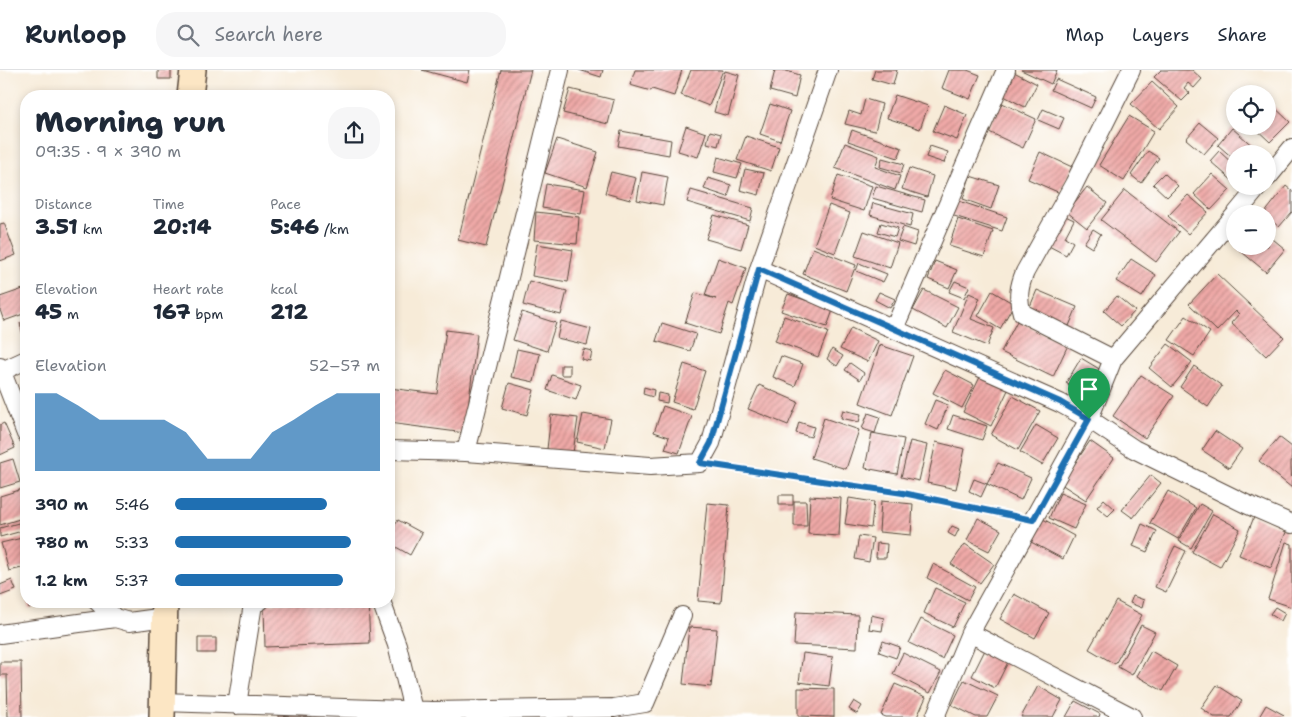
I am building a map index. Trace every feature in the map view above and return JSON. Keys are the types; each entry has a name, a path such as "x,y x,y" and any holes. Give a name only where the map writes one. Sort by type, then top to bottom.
{"street":[{"path":"190,90 192,70"},
{"path":"466,452 560,70"},
{"path":"395,450 466,452 650,466 700,463 711,443 759,269 828,70"},
{"path":"894,329 1006,70"},
{"path":"1113,359 1022,313 1019,293 1025,272 1074,184 1131,70"},
{"path":"1276,167 1292,148"},
{"path":"1243,205 1251,195"},
{"path":"935,717 970,633 1089,419 1113,359 1226,225"},
{"path":"759,269 1060,402 1134,449 1246,504 1292,524"},
{"path":"20,362 1,370 20,419"},
{"path":"104,608 115,618"},
{"path":"237,705 252,608"},
{"path":"384,608 397,645 413,710"},
{"path":"0,634 115,618 136,622 165,609 162,710 237,705 413,710 614,708 645,703 682,616"},
{"path":"970,633 1132,717"}],"path":[{"path":"700,463 903,493 1033,520"}],"building":[{"path":"158,70 171,70 171,79 158,79"},
{"path":"422,70 470,70 467,82"},
{"path":"501,70 531,70 486,247 458,240"},
{"path":"579,70 603,70 601,77"},
{"path":"635,70 682,70 674,96 630,85"},
{"path":"691,70 723,70 709,106 681,95"},
{"path":"775,70 783,70 800,75 795,98 770,91"},
{"path":"875,70 897,70 893,85 872,79"},
{"path":"949,70 967,70 980,75 970,99 942,88"},
{"path":"1021,70 1057,70 1051,84"},
{"path":"1161,70 1192,70 1202,79 1194,88 1188,83 1184,88 1190,93 1182,101 1154,77"},
{"path":"725,71 739,75 728,116 714,112"},
{"path":"1014,72 1037,84 1025,107 1002,95"},
{"path":"1056,79 1096,97 1091,108 1051,90"},
{"path":"1152,82 1179,107 1159,129 1131,104"},
{"path":"570,89 614,100 608,124 563,113"},
{"path":"895,95 928,106 920,129 887,118"},
{"path":"865,99 882,104 875,131 845,124 849,111 861,115"},
{"path":"1000,102 1036,119 1023,148 987,131"},
{"path":"770,104 790,111 780,141 760,134"},
{"path":"944,105 967,115 957,140 933,131"},
{"path":"1043,109 1064,118 1059,129 1038,120"},
{"path":"1276,109 1290,122 1270,142 1263,135 1276,135"},
{"path":"1129,116 1154,131 1124,181 1099,165"},
{"path":"1200,123 1218,138 1204,154 1186,139"},
{"path":"686,126 706,133 698,157 678,151"},
{"path":"852,130 902,148 898,158 848,141"},
{"path":"621,131 671,140 669,155 618,146"},
{"path":"710,131 721,134 718,146 707,143"},
{"path":"1226,135 1240,135 1252,145 1226,145 1226,152 1218,145"},
{"path":"746,136 779,147 771,171 737,160"},
{"path":"557,139 598,152 587,187 545,173"},
{"path":"845,143 879,156 875,167 900,176 895,190 835,168"},
{"path":"930,146 948,152 944,163 926,157"},
{"path":"1148,151 1159,158 1141,183 1131,175"},
{"path":"1219,151 1226,158 1226,175 1210,161"},
{"path":"1040,152 1072,167 1060,193 1028,179"},
{"path":"718,157 742,164 737,178 714,172"},
{"path":"882,158 904,164 901,173 880,167"},
{"path":"909,168 933,176 927,197 902,189"},
{"path":"745,169 764,173 759,195 740,190"},
{"path":"611,172 636,178 630,200 605,193"},
{"path":"642,172 668,177 663,205 637,200"},
{"path":"1164,173 1178,186 1167,197 1153,184"},
{"path":"1212,174 1226,186 1226,194 1211,210 1194,194"},
{"path":"838,175 872,186 864,211 830,200"},
{"path":"970,176 999,185 991,209 963,199"},
{"path":"708,178 731,185 728,197 704,189"},
{"path":"546,184 585,190 581,214 542,208"},
{"path":"876,186 925,200 922,212 872,198"},
{"path":"1286,186 1292,191 1292,212 1279,227 1276,225 1276,205 1271,205"},
{"path":"1087,187 1107,203 1087,228 1067,212"},
{"path":"691,190 753,208 750,221 687,202"},
{"path":"1125,190 1179,232 1156,262 1101,220"},
{"path":"1188,195 1208,212 1188,234 1168,216"},
{"path":"956,200 1007,217 1002,231 951,215"},
{"path":"873,203 913,214 910,227 870,215"},
{"path":"829,205 850,213 835,253 814,245"},
{"path":"536,212 579,217 577,244 534,240"},
{"path":"1061,214 1074,220 1065,237 1073,242 1066,255 1045,244"},
{"path":"714,215 748,225 741,249 706,239"},
{"path":"958,219 993,231 984,257 949,246"},
{"path":"4,223 16,255 0,261 0,224"},
{"path":"881,223 898,228 895,237 878,232"},
{"path":"903,227 918,232 914,246 898,241"},
{"path":"1093,229 1101,234 1092,248 1084,243"},
{"path":"864,231 898,243 890,268 855,256"},
{"path":"1276,242 1285,249 1266,272 1245,255 1276,255"},
{"path":"537,244 573,250 568,282 532,276"},
{"path":"813,248 856,265 846,291 803,274"},
{"path":"718,258 746,268 733,305 729,303 719,334 685,323 695,293 716,299 705,295"},
{"path":"1131,259 1156,275 1142,297 1116,281"},
{"path":"935,261 957,270 949,288 928,279"},
{"path":"859,263 887,274 883,282 856,271"},
{"path":"1217,274 1284,337 1266,356 1231,323 1239,314 1236,311 1217,331 1189,304"},
{"path":"529,281 567,291 561,315 523,305"},
{"path":"955,281 969,287 964,298 949,292"},
{"path":"20,290 20,315 4,321 0,310 0,297"},
{"path":"924,290 958,307 947,328 913,310"},
{"path":"1037,290 1077,307 1069,326 1029,309"},
{"path":"992,291 1014,304 1000,329 978,316"},
{"path":"879,292 895,299 890,308 875,300"},
{"path":"969,293 980,298 971,319 994,328 987,346 953,332"},
{"path":"788,294 833,310 827,327 781,311"},
{"path":"1117,296 1135,311 1121,326 1104,311"},
{"path":"522,312 556,323 547,351 513,340"},
{"path":"784,316 828,332 818,357 775,341"},
{"path":"1186,316 1210,332 1194,356 1169,340"},
{"path":"561,321 591,329 587,345 557,338"},
{"path":"1017,321 1068,345 1053,377 1001,352"},
{"path":"662,323 696,334 690,351 656,341"},
{"path":"851,328 878,341 868,362 840,349"},
{"path":"446,330 477,334 465,433 395,424 395,389 437,394"},
{"path":"1168,344 1192,362 1172,387 1149,368"},
{"path":"880,345 913,356 892,415 860,403"},
{"path":"517,349 540,354 534,382 511,377"},
{"path":"583,349 592,351 590,361 581,359"},
{"path":"832,349 843,356 837,366 827,359"},
{"path":"781,356 803,364 795,386 773,377"},
{"path":"1081,358 1101,370 1086,395 1066,383"},
{"path":"850,363 864,373 860,380 845,370"},
{"path":"684,364 705,371 693,409 672,402"},
{"path":"561,365 570,365 570,375 561,375"},
{"path":"1194,366 1222,386 1208,407 1180,387"},
{"path":"945,370 974,385 962,408 933,393"},
{"path":"552,375 581,385 576,400 547,390"},
{"path":"1141,375 1174,396 1145,438 1113,416"},
{"path":"980,377 1008,390 991,426 963,412"},
{"path":"509,383 534,390 527,415 502,408"},
{"path":"759,385 798,402 788,425 748,409"},
{"path":"644,387 654,390 653,397 643,394"},
{"path":"658,393 668,395 667,403 657,401"},
{"path":"1013,396 1040,411 1018,450 991,435"},
{"path":"935,400 948,405 938,430 925,424"},
{"path":"663,406 692,416 679,453 665,449 669,437 654,432"},
{"path":"843,410 861,414 859,422 841,418"},
{"path":"868,413 880,417 875,433 862,429"},
{"path":"583,414 611,419 605,448 577,442"},
{"path":"551,415 578,418 573,453 547,449"},
{"path":"953,415 987,426 982,440 948,429"},
{"path":"824,418 859,430 846,469 811,458"},
{"path":"799,422 814,427 811,437 796,433"},
{"path":"4,423 15,448 0,455 0,425"},
{"path":"1036,425 1058,438 1042,465 1020,452"},
{"path":"1215,431 1242,449 1229,468 1202,450"},
{"path":"872,433 904,439 897,474 865,468"},
{"path":"1279,437 1292,447 1292,488 1259,461"},
{"path":"910,441 927,445 919,481 901,477"},
{"path":"1090,441 1114,458 1086,500 1061,484"},
{"path":"936,442 965,449 956,489 927,483"},
{"path":"13,459 20,482 0,488 0,463"},
{"path":"998,463 1031,478 1021,500 987,484"},
{"path":"1151,475 1161,483 1133,518 1122,510"},
{"path":"974,479 987,484 981,497 969,491"},
{"path":"20,490 20,519 0,525 0,496"},
{"path":"1168,491 1196,508 1178,539 1150,523"},
{"path":"1060,493 1086,504 1074,529 1049,518"},
{"path":"779,495 793,495 793,505 779,505"},
{"path":"810,496 841,498 839,536 808,534"},
{"path":"849,498 874,502 871,528 845,524"},
{"path":"1104,499 1115,509 1108,516 1097,507"},
{"path":"794,501 806,501 807,526 794,526"},
{"path":"881,501 913,504 911,535 879,532"},
{"path":"707,503 729,505 721,603 698,601"},
{"path":"1200,504 1212,511 1191,548 1179,541"},
{"path":"1213,514 1240,529 1220,567 1192,552"},
{"path":"1254,517 1287,530 1271,568 1239,555"},
{"path":"978,518 1001,530 989,551 967,540"},
{"path":"1043,519 1074,536 1063,559 1031,542"},
{"path":"398,520 422,533 410,555 395,546 395,526"},
{"path":"20,523 20,532 0,537 0,528"},
{"path":"1142,524 1157,531 1147,552 1133,546"},
{"path":"952,526 959,529 955,537 948,533"},
{"path":"859,536 873,538 869,562 855,559"},
{"path":"20,538 20,568 9,571 1,543"},
{"path":"1286,542 1292,544 1292,607 1268,599"},
{"path":"877,543 887,544 886,558 876,558"},
{"path":"965,544 994,564 980,583 951,564"},
{"path":"1175,546 1186,551 1166,592 1155,587"},
{"path":"933,564 975,587 968,600 927,578"},
{"path":"12,580 16,590 0,596 0,585"},
{"path":"935,588 965,602 953,627 924,613"},
{"path":"1014,594 1049,613 1035,638 1000,619"},
{"path":"1133,596 1144,600 1142,608 1130,603"},
{"path":"1116,601 1142,615 1115,664 1089,649"},
{"path":"1275,607 1285,613 1281,621 1270,614"},
{"path":"264,608 368,608 370,643 265,647"},
{"path":"796,612 858,615 857,648 794,645"},
{"path":"871,615 884,618 882,631 869,629"},
{"path":"921,619 953,635 942,659 909,643"},
{"path":"1141,625 1155,632 1132,675 1118,667"},
{"path":"689,627 717,629 711,687 683,684"},
{"path":"198,638 216,638 216,653 198,653"},
{"path":"883,641 900,647 896,658 879,652"},
{"path":"985,650 1008,662 995,688 972,676"},
{"path":"1151,651 1177,666 1163,691 1137,676"},
{"path":"803,653 833,657 829,686 799,682"},
{"path":"903,653 941,672 930,693 893,674"},
{"path":"0,662 21,662 22,717 8,717 7,675 0,675"},
{"path":"964,680 998,696 987,717 976,717 952,705"},
{"path":"895,684 926,697 917,717 886,717 881,715"},
{"path":"1217,685 1242,701 1231,717 1214,717 1201,708"},
{"path":"1038,686 1062,700 1053,717 1021,717"},
{"path":"798,688 834,689 834,717 798,716"},
{"path":"854,701 862,706 857,714 849,709"},
{"path":"1075,701 1100,714 1099,717 1066,717"},
{"path":"1266,705 1284,715 1282,717 1259,717"},
{"path":"278,715 312,715 312,717 278,717"}],"route":[{"path":"759,269 1060,402 1089,419 1033,520 903,493 700,463 711,443 759,269"}]}
